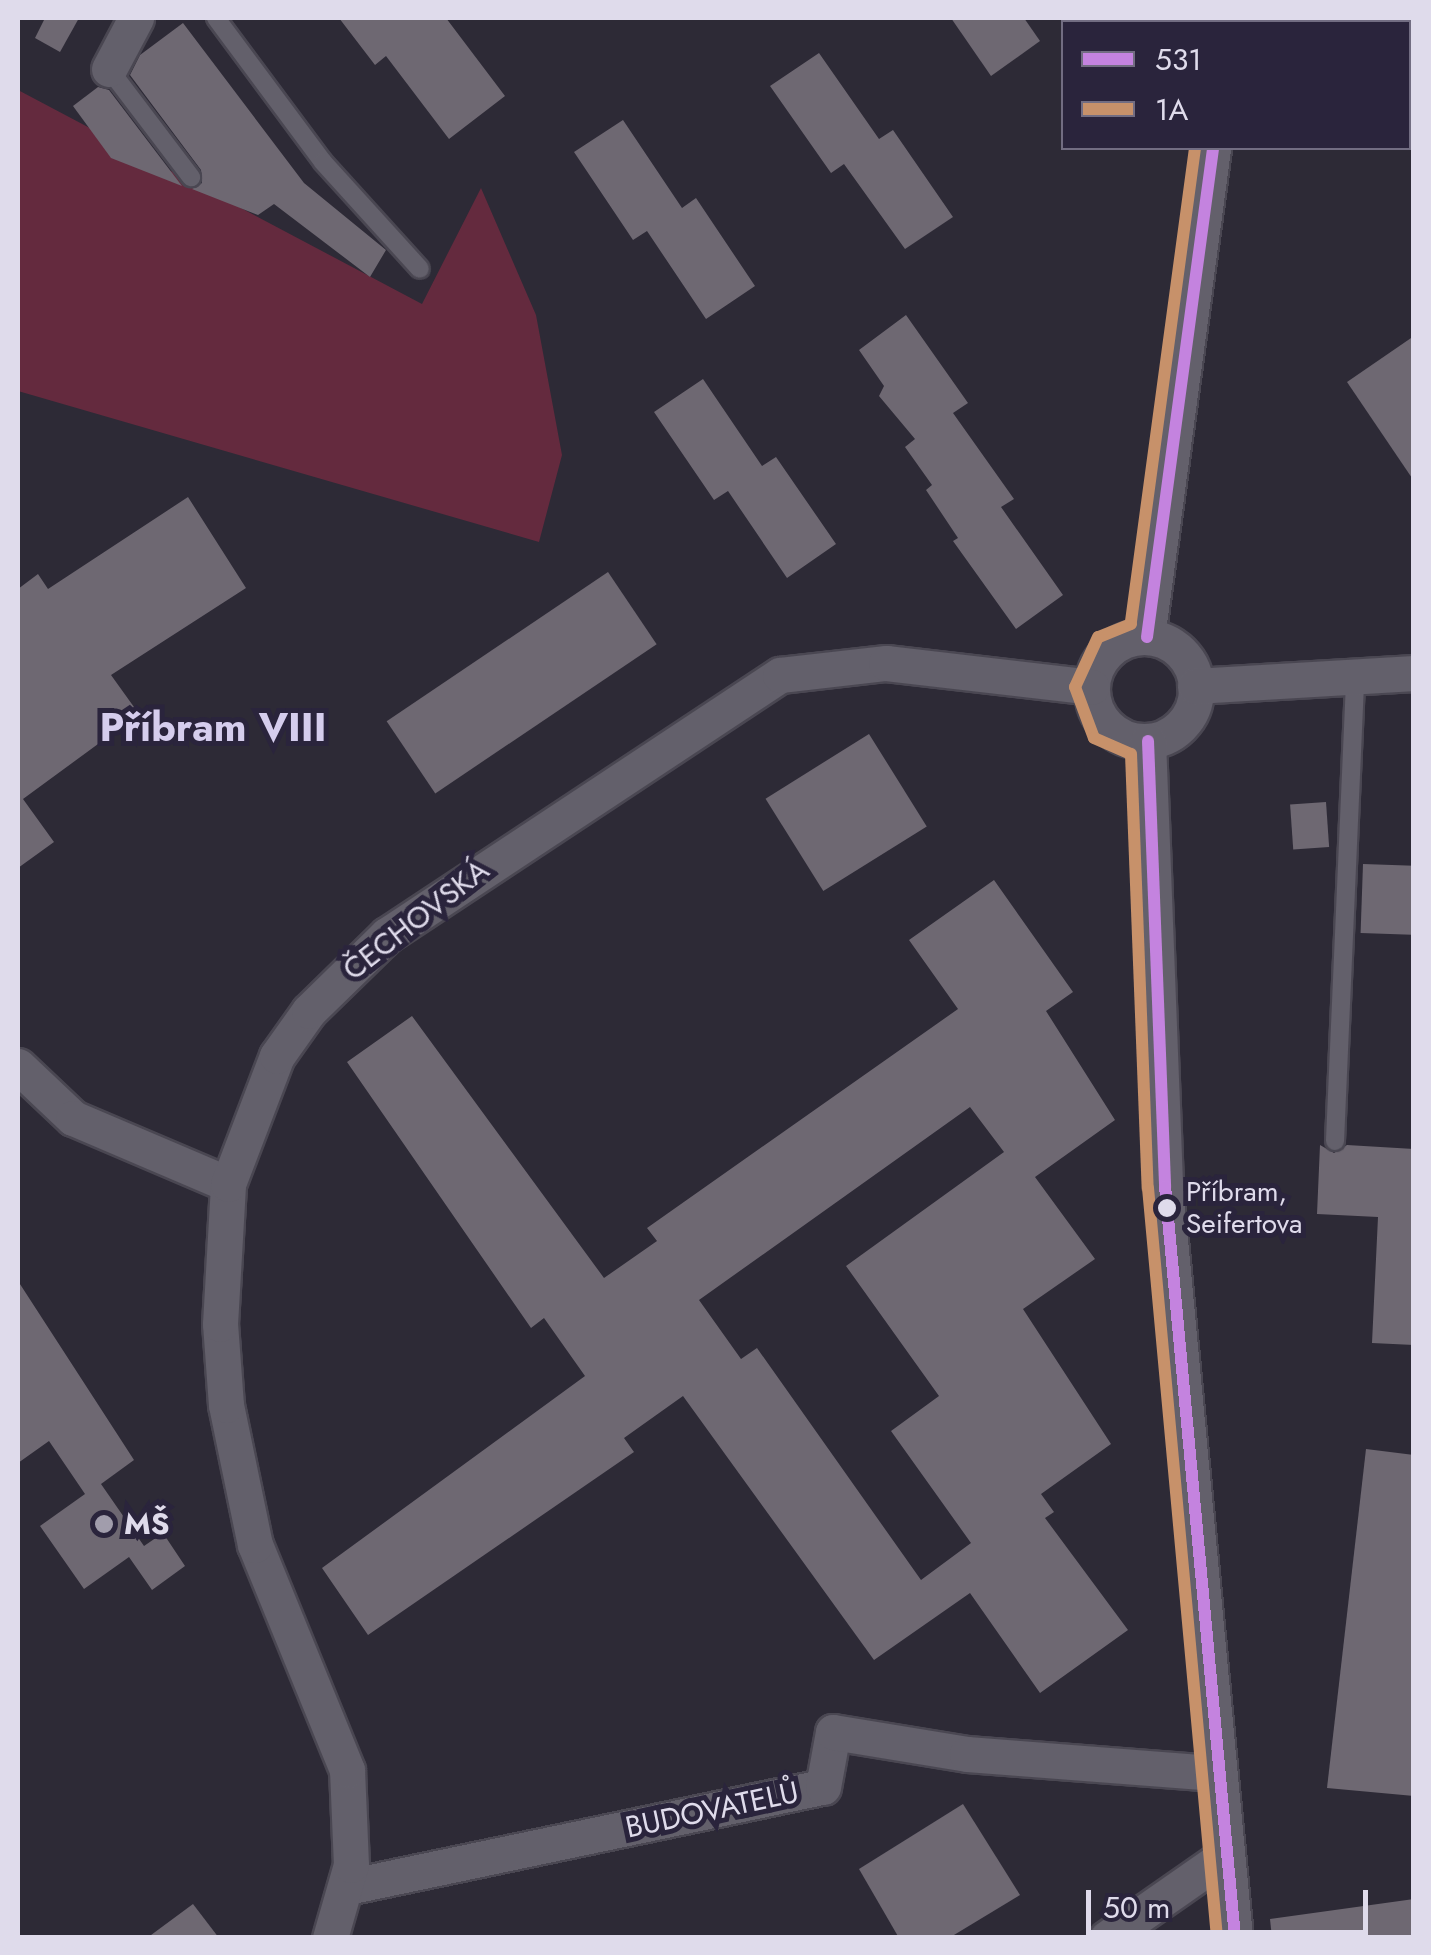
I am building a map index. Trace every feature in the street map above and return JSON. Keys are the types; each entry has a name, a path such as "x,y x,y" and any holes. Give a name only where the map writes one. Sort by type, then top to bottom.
{"street":[{"path":"109,69 136,18"},
{"path":"1148,637 1213,150"},
{"path":"1148,637 1180,653 1196,686 1185,722 1148,741 1108,727 1092,687 1111,649 1148,637"},
{"name":"ČECHOVSKÁ","path":"330,1938 347,1887 354,1824 347,1770 254,1545 226,1405 220,1250 228,1184 277,1056 347,969 444,892 780,675 886,663 1092,687"},
{"path":"1196,686 1414,673"},
{"path":"1148,741 1165,1186 1215,1773 1235,1938"},
{"path":"18,1066 74,1118 228,1184"},
{"name":"BUDOVATELŮ","path":"347,1887 822,1787 832,1732 967,1754 1215,1773"},
{"path":"1106,1938 1223,1857"}],"lane":[{"path":"216,18 322,162 420,269"},
{"path":"109,69 191,177"},
{"path":"1335,1141 1355,677"}],"shaded area":[{"path":"18,90 422,304 481,188 536,315 562,455 539,542 18,391"}],"building":[{"path":"45,18 79,18 60,52 35,38"},
{"path":"339,18 446,18 505,96 449,139 386,56 375,65"},
{"path":"951,18 1024,18 1040,41 991,76"},
{"path":"183,23 304,183 386,250 370,277 274,204 258,215 192,189 202,183 201,170 130,75 140,55"},
{"path":"819,53 879,139 893,130 953,217 905,249 844,164 831,173 770,86"},
{"path":"98,87 109,90 182,186 111,158 73,106"},
{"path":"623,120 682,208 696,198 755,286 706,319 647,231 633,240 574,152"},
{"path":"906,315 968,403 953,413 1014,499 1001,507 1063,595 1016,629 953,541 958,538 926,490 932,485 905,447 915,439 879,396 884,386 859,350"},
{"path":"1414,336 1414,481 1347,382"},
{"path":"703,379 762,466 776,457 836,544 787,578 728,491 714,500 654,412"},
{"path":"188,497 246,588 111,675 139,714 23,799 54,842 18,868 18,589 38,574 48,589"},
{"path":"608,572 657,644 435,793 387,721"},
{"path":"869,734 927,826 823,891 766,799"},
{"path":"1326,802 1329,847 1293,849 1290,805"},
{"path":"1363,864 1414,866 1412,935 1361,933"},
{"path":"994,880 1073,992 1046,1011 1115,1120 1035,1177 1095,1259 1023,1309 1111,1444 1041,1494 1054,1512 1045,1518 1128,1630 1040,1693 970,1593 874,1660 683,1396 624,1438 634,1452 368,1635 322,1568 585,1376 544,1318 531,1328 347,1062 412,1016 604,1278 657,1241 647,1228 958,1009 909,940","holes":["970,1107 1004,1152 846,1266 939,1396 891,1431 971,1543 921,1580 757,1348 741,1359 699,1300"]},
{"path":"1320,1145 1334,1153 1347,1145 1414,1149 1414,1345 1372,1343 1378,1217 1317,1214"},
{"path":"18,1281 134,1460 101,1484 144,1546 163,1533 185,1566 152,1590 129,1557 84,1589 40,1526 85,1494 49,1441 18,1463"},
{"path":"1366,1449 1414,1455 1414,1796 1327,1788"},
{"path":"963,1804 1020,1895 949,1938 899,1938 859,1869"},
{"path":"1414,1899 1414,1938 1272,1938 1270,1919"},
{"path":"193,1904 219,1938 147,1938"}],"transit line":[{"name":"1A","path":"1195,150 1131,624 1098,637 1075,687 1094,738 1131,754 1148,1188 1217,1938"},
{"name":"531","path":"1147,637 1213,150"},
{"name":"531","path":"1148,741 1165,1186 1235,1938"}],"place":[{"name":"Příbram, Seifertova","path":"1167,1208"},
{"name":"MŠ","path":"104,1524"}],"district":[{"name":"Příbram VIII","path":"213,727"}]}
